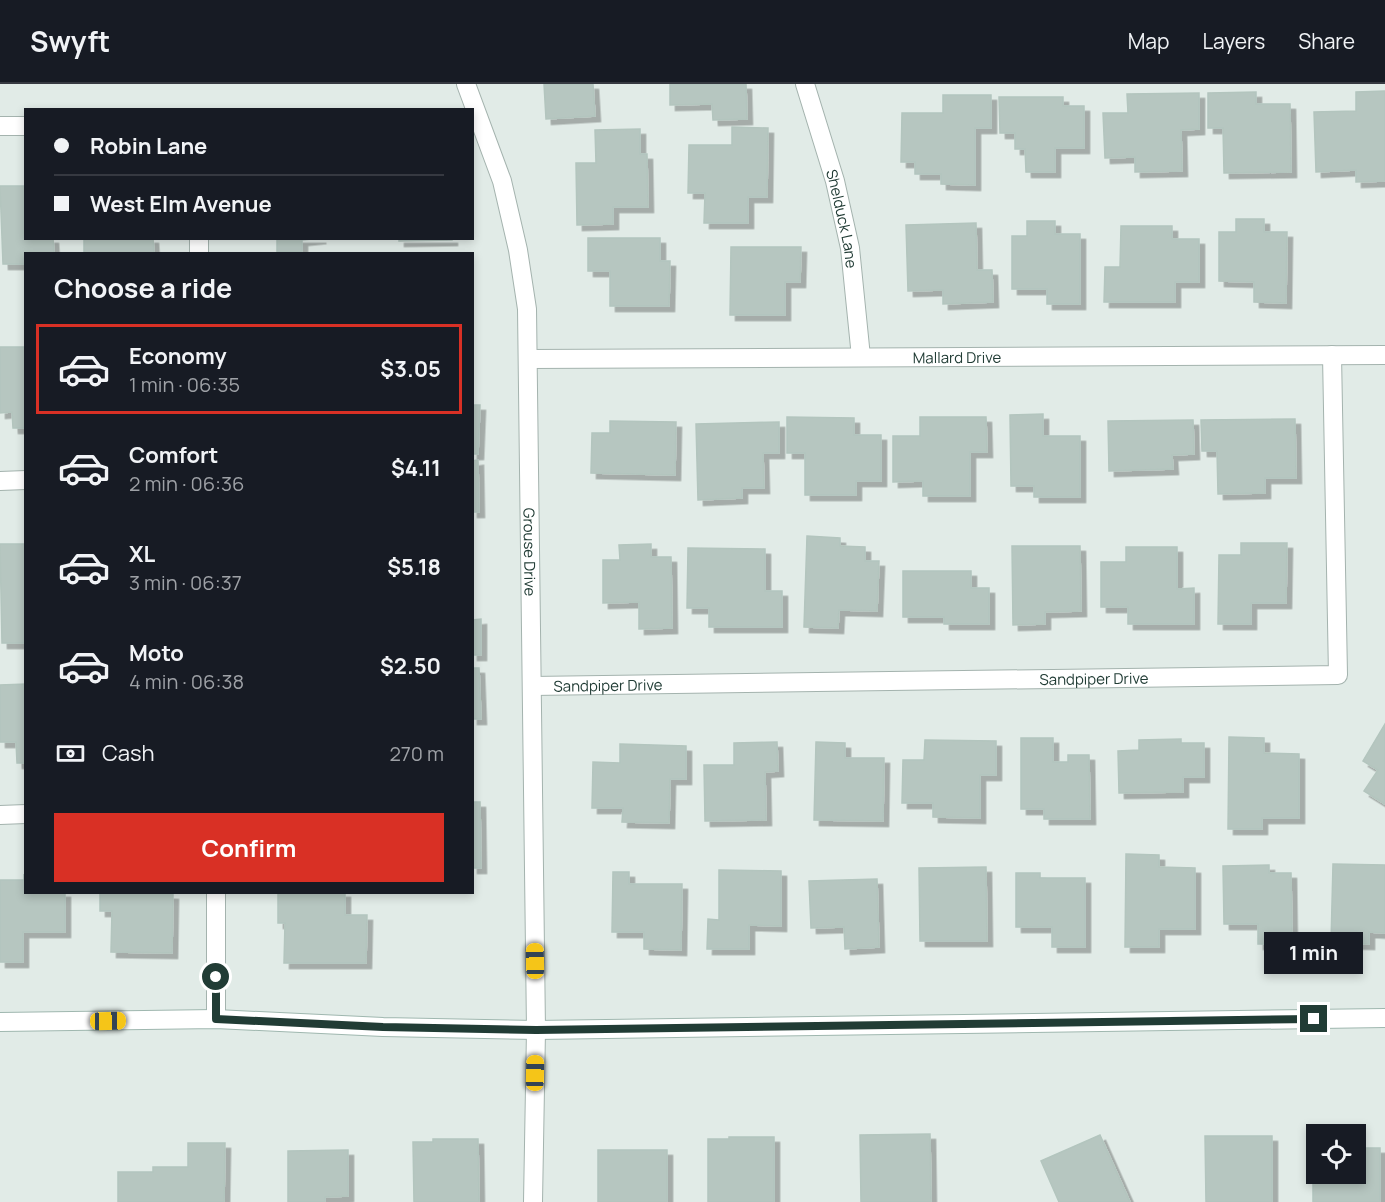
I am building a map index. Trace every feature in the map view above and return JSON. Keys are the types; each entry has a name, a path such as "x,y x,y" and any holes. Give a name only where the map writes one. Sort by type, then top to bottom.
{"street":[{"name":"Grouse Drive","path":"466,84 472,108"},
{"name":"Shelduck Lane","path":"805,84 836,181 850,248 861,357"},
{"name":"Grouse Drive","path":"476,121 502,181 518,250 527,309 536,1030 533,1202"},
{"path":"0,126 24,126"},
{"name":"Sandpiper Drive","path":"532,686 1338,675 1332,355"},
{"name":"Mallard Drive","path":"529,359 1385,355"},
{"path":"0,480 24,480"},
{"path":"0,815 24,814"},
{"path":"216,894 216,1019"},
{"path":"0,1022 216,1019 383,1027 536,1030 1385,1018"}],"building":[{"path":"544,84 593,84 595,116 546,119"},
{"path":"670,84 746,84 747,119 713,120 712,104 670,105"},
{"path":"1385,91 1385,181 1356,182 1356,170 1316,172 1314,112 1356,111 1356,92"},
{"path":"1256,92 1256,104 1290,104 1291,172 1224,173 1223,128 1208,128 1208,93"},
{"path":"1199,93 1199,129 1181,130 1182,171 1135,172 1135,157 1105,158 1103,113 1128,113 1127,94"},
{"path":"943,95 991,95 991,128 975,128 975,185 941,184 941,174 915,174 915,162 901,162 902,113 943,113"},
{"path":"999,97 1063,97 1063,106 1084,106 1084,148 1055,148 1055,172 1026,172 1025,149 1015,149 1015,133 1000,133"},
{"path":"732,127 768,128 767,197 748,197 748,223 704,223 705,193 688,193 689,145 732,145"},
{"path":"640,129 640,154 647,154 648,207 613,207 613,224 577,225 576,163 596,163 595,130"},
{"path":"0,186 24,186 24,240 53,240 54,252 24,252 24,264 3,264"},
{"path":"1236,219 1264,219 1264,232 1287,232 1286,303 1254,302 1254,282 1219,281 1219,232 1236,232"},
{"path":"1027,221 1055,221 1055,234 1080,234 1080,304 1047,304 1047,289 1012,289 1012,236 1027,236"},
{"path":"976,223 977,270 992,270 993,302 943,304 943,290 908,291 906,225"},
{"path":"1121,226 1172,226 1172,239 1199,239 1199,282 1175,282 1175,302 1104,302 1105,267 1120,267"},
{"path":"588,238 660,238 660,261 670,261 669,306 610,306 610,271 588,271"},
{"path":"84,240 153,240 154,252 84,252"},
{"path":"277,240 302,240 302,252 277,252"},
{"path":"399,240 452,240 399,241"},
{"path":"731,247 801,247 800,282 785,282 785,315 730,315"},
{"path":"0,347 24,347 24,428 13,428 12,412 0,413"},
{"path":"474,405 480,405 478,454 474,454"},
{"path":"1043,414 1043,436 1080,436 1080,497 1034,497 1034,486 1011,486 1010,415"},
{"path":"787,417 854,418 854,435 881,435 881,481 856,481 856,495 805,495 805,453 787,453"},
{"path":"920,417 986,417 987,452 970,452 970,496 923,496 923,481 893,482 893,436 920,436"},
{"path":"1295,419 1296,478 1265,478 1265,493 1218,494 1217,451 1202,451 1201,420"},
{"path":"1193,420 1194,454 1172,455 1173,469 1109,471 1108,421"},
{"path":"610,421 676,422 675,475 591,473 592,433 610,433"},
{"path":"779,422 779,453 763,453 764,488 742,488 742,498 698,500 696,424"},
{"path":"478,460 479,512 474,512 474,461"},
{"path":"807,536 840,538 840,546 865,547 865,561 879,561 877,611 839,610 838,628 804,627"},
{"path":"1241,543 1287,543 1286,603 1251,603 1251,624 1218,624 1219,555 1241,555"},
{"path":"0,544 24,544 24,643 2,643"},
{"path":"651,544 651,557 671,557 672,628 639,629 639,602 603,603 603,560 620,560 619,545"},
{"path":"1012,546 1080,546 1081,611 1045,612 1045,624 1013,625"},
{"path":"1126,547 1177,547 1177,589 1194,588 1194,624 1128,624 1128,607 1101,607 1101,562 1126,562"},
{"path":"688,548 765,549 765,591 782,591 782,627 709,627 709,608 687,608"},
{"path":"903,571 971,571 971,588 989,588 989,624 944,624 944,617 903,617"},
{"path":"481,619 481,655 474,655 474,620"},
{"path":"474,668 479,668 481,719 474,719"},
{"path":"24,684 24,763 17,763 16,742 0,742 0,685"},
{"path":"1385,724 1385,804 1364,791 1378,770 1363,761"},
{"path":"1229,737 1264,738 1264,753 1299,754 1299,818 1262,818 1262,829 1228,829"},
{"path":"1021,738 1053,738 1053,762 1068,762 1068,755 1089,755 1090,819 1044,819 1044,809 1021,809"},
{"path":"1181,739 1181,743 1204,743 1204,777 1183,777 1183,792 1119,793 1118,751 1139,750 1139,740"},
{"path":"925,740 996,741 996,775 980,775 980,818 933,817 933,803 902,803 903,760 924,760"},
{"path":"777,742 778,771 765,772 766,820 705,821 704,765 734,765 734,743"},
{"path":"816,742 845,743 845,758 884,758 883,821 814,820"},
{"path":"620,744 686,746 686,779 670,779 669,823 622,822 623,808 592,808 593,762 620,763"},
{"path":"474,802 480,802 481,868 474,868"},
{"path":"1126,854 1159,855 1159,867 1195,868 1195,929 1159,929 1159,947 1125,947"},
{"path":"1333,864 1385,865 1385,933 1369,932 1369,944 1331,943"},
{"path":"1269,865 1269,873 1291,873 1292,944 1258,944 1258,924 1224,924 1223,866"},
{"path":"986,867 987,941 920,941 919,868"},
{"path":"719,870 781,871 781,926 749,925 749,949 707,949 708,919 719,920"},
{"path":"613,872 629,872 629,884 682,884 681,950 644,949 644,932 612,932"},
{"path":"1016,873 1040,873 1040,878 1085,878 1085,947 1052,947 1052,927 1016,927"},
{"path":"877,879 879,947 845,949 844,927 811,928 809,881"},
{"path":"0,880 24,880 24,894 65,894 65,932 23,932 23,962 0,962"},
{"path":"100,894 173,894 172,953 111,952 112,911 100,911"},
{"path":"278,894 345,894 345,915 367,915 366,963 284,963 285,923 278,923"},
{"path":"930,1134 931,1202 861,1202 860,1135"},
{"path":"1100,1135 1130,1202 1059,1202 1041,1161"},
{"path":"1205,1136 1272,1136 1272,1202 1206,1202"},
{"path":"729,1137 774,1137 774,1202 708,1202 708,1139 729,1139"},
{"path":"433,1139 478,1139 479,1202 414,1202 413,1142 433,1142"},
{"path":"188,1143 225,1143 224,1202 118,1202 118,1172 153,1172 153,1167 188,1167"},
{"path":"1366,1148 1380,1148 1380,1202 1313,1202 1313,1184 1366,1184"},
{"path":"348,1150 348,1196 325,1197 325,1202 288,1202 288,1151"},
{"path":"598,1150 667,1150 667,1202 598,1202"}],"route":[{"path":"216,977 216,1019 383,1027 536,1030 1314,1019"}]}
